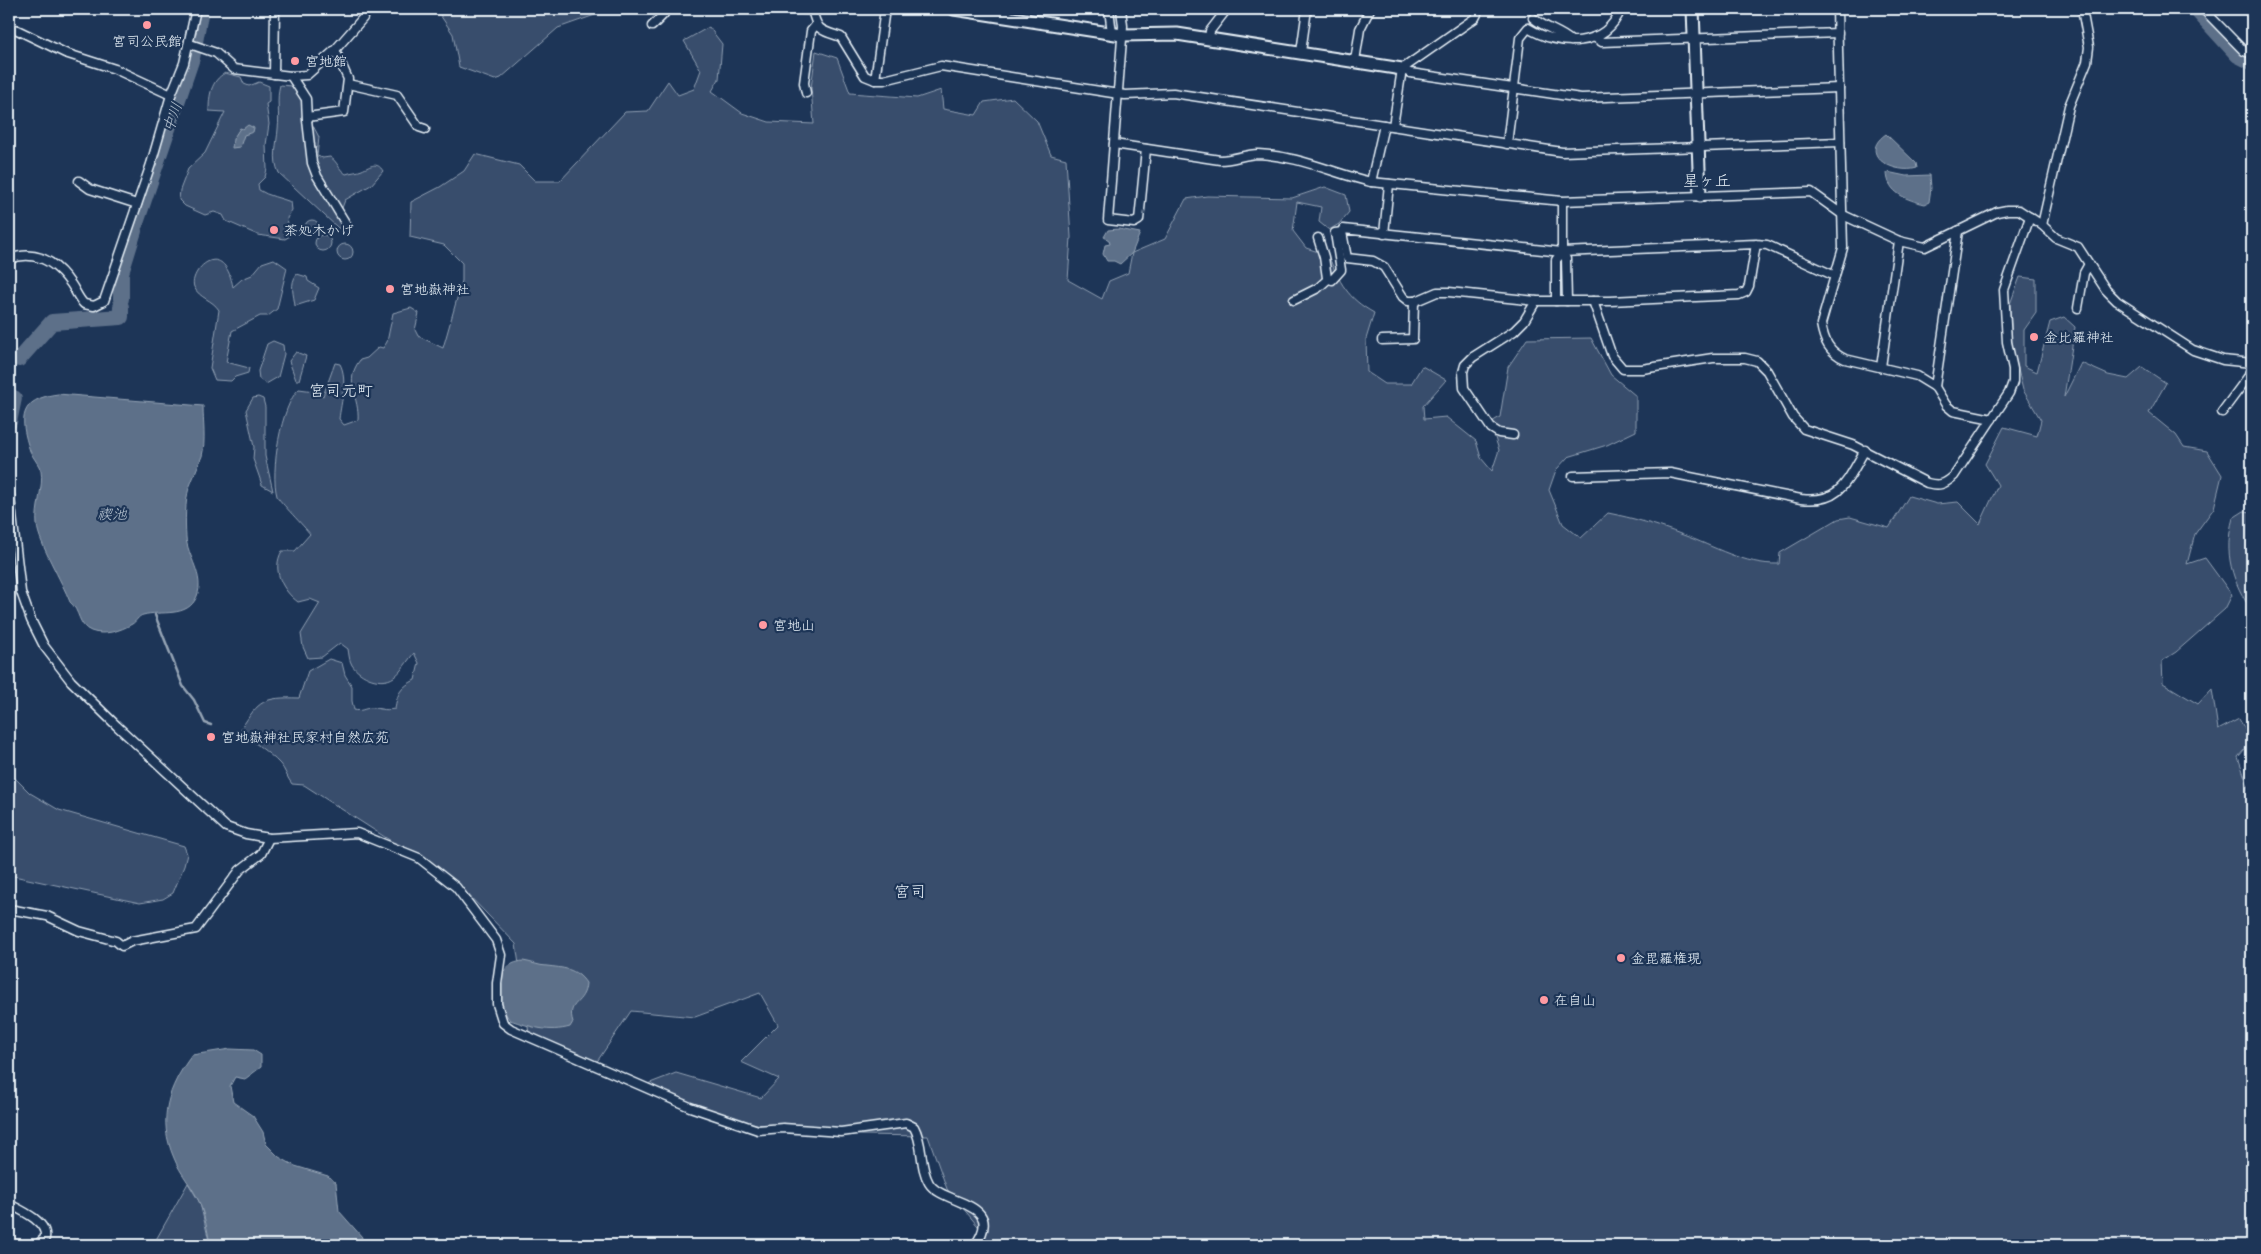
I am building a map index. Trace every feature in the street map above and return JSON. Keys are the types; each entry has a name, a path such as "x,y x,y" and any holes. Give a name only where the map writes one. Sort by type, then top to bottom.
{"street":[{"path":"9,259 29,255 49,261 64,275 84,304 89,306 99,304 107,296 171,95 190,44 196,9"},
{"path":"274,74 275,9"},
{"path":"190,44 216,52 234,69 291,76 307,75 335,50 363,18 364,9"},
{"path":"652,26 664,14 664,9"},
{"path":"789,9 812,10 820,30 841,37 865,76 875,80 884,80 941,66 1117,93 1173,93 1575,153 1840,142"},
{"path":"875,80 886,9"},
{"path":"954,9 1117,34 1177,34 1208,38 1402,69 1410,73 1581,98 1839,88"},
{"path":"1109,9 1117,34"},
{"path":"1121,9 1117,34 1117,93 1108,220 1134,223 1139,220 1146,149"},
{"path":"1208,38 1210,31 1227,9"},
{"path":"1301,52 1307,9"},
{"path":"1355,61 1360,29 1370,9"},
{"path":"1393,126 1402,69 1475,18 1477,14 1475,9"},
{"path":"1507,144 1520,38 1528,28 1552,40 1571,42 1594,37 1614,23 1620,9"},
{"path":"1692,9 1700,196"},
{"path":"1837,9 1843,248 1821,324 1823,335 1828,346 1835,354 1845,359 1917,376 1935,387 1946,405 1953,410 1992,419"},
{"path":"2042,225 2069,106 2087,62 2090,47 2082,9"},
{"path":"2203,9 2244,52 2252,54"},
{"path":"1533,18 1544,27 1564,34 1571,42"},
{"path":"806,93 804,83 811,31 816,24"},
{"path":"9,26 65,53 115,69 171,95"},
{"path":"1594,37 1602,42 1838,33"},
{"path":"307,117 344,112 348,79 335,50"},
{"path":"291,76 306,99 312,163 317,176 346,224"},
{"path":"348,84 397,95 419,127 425,129"},
{"path":"1372,182 1384,125"},
{"path":"1114,144 1220,160 1233,160 1256,154 1295,158 1349,177 1372,182 1562,201 1812,192 1843,215 1899,242 1925,247 2007,210 2019,210 2042,225 2056,238 2078,247 2106,290 2117,301 2193,350 2223,360 2252,364 2248,377 2222,412"},
{"path":"79,181 90,188 137,204"},
{"path":"1384,234 1389,184"},
{"path":"1562,201 1562,252 1566,258 1567,301"},
{"path":"1593,301 1612,356 1623,369 1642,370 1713,358 1746,358 1757,362 1767,371 1793,417 1804,429 1865,450 1927,483 1937,486 1943,485 1954,476 2009,393 2013,382 2004,290 2030,217"},
{"path":"1294,300 1318,288 1328,279 1332,280 1341,270 1335,233 1342,232 1343,229 1562,252 1767,245 1835,276"},
{"path":"1935,387 1958,231"},
{"path":"1342,232 1347,258 1373,261 1384,267 1403,297 1408,301 1414,301 1437,292 1536,301 1593,301 1740,295 1746,292 1748,286 1756,244"},
{"path":"1318,238 1328,279"},
{"path":"1881,367 1899,242"},
{"path":"1556,301 1556,260 1562,252"},
{"path":"2078,308 2084,273 2089,264"},
{"path":"1382,340 1413,339 1414,301"},
{"path":"1513,435 1499,433 1491,428 1464,388 1463,372 1465,365 1473,357 1514,331 1524,321 1536,301"},
{"path":"2248,377 2252,386"},
{"path":"1573,476 1670,473 1801,499 1823,500 1837,493 1843,486 1865,450"},
{"path":"9,488 21,592 39,637 57,664 116,726 226,827 246,834 269,838 357,833 419,858 456,887 496,940 500,955 496,984 497,1004 503,1023 511,1029 690,1107 758,1130 783,1128 801,1131 842,1132 906,1123 914,1128 921,1146 923,1167 930,1186 938,1193 966,1203 974,1208 980,1216 982,1231 975,1245"},
{"path":"9,909 47,916 79,931 116,941 122,946 132,941 196,929 240,870 261,854 269,838"},
{"path":"9,1204 40,1223 45,1229 46,1238 36,1245"}],"shaded area":[{"path":"436,9 612,9 558,28 501,78 495,80 459,67 453,34"},
{"path":"709,27 722,44 719,79 712,91 742,113 769,122 814,124 811,88 816,51 837,58 850,93 917,98 941,90 943,109 976,115 984,102 1013,98 1037,121 1051,155 1066,159 1071,237 1068,280 1102,299 1109,281 1128,273 1132,253 1165,239 1186,199 1207,196 1292,198 1325,187 1346,195 1349,212 1339,224 1329,230 1319,222 1321,207 1297,202 1293,231 1306,248 1328,255 1345,289 1357,302 1374,313 1366,339 1367,372 1385,384 1411,384 1422,366 1446,380 1423,406 1424,419 1446,417 1476,441 1481,458 1492,471 1499,450 1490,423 1500,417 1508,367 1527,339 1591,338 1611,375 1636,396 1636,431 1607,445 1568,457 1556,470 1549,490 1563,524 1581,538 1608,513 1664,528 1741,558 1779,564 1780,553 1838,519 1850,517 1889,528 1909,496 1937,504 1958,502 1980,524 1998,485 1985,464 2004,427 2037,436 2041,420 2023,390 2012,345 2010,304 2020,277 2036,279 2036,313 2024,330 2024,366 2037,372 2050,322 2064,317 2075,327 2064,397 2081,363 2108,375 2128,379 2142,367 2166,383 2149,413 2176,435 2184,447 2207,451 2222,475 2214,508 2195,534 2187,564 2205,558 2232,595 2225,609 2176,652 2162,661 2163,683 2198,704 2212,689 2218,730 2239,719 2252,741 2238,757 2252,798 2252,1245 986,1245 982,1231 947,1189 928,1136 860,1135 727,1121 645,1085 676,1073 761,1098 779,1079 741,1062 778,1025 760,993 695,1017 631,1011 596,1063 529,1033 516,944 458,884 437,867 405,850 304,785 292,784 280,764 241,729 258,706 264,702 278,698 299,698 308,671 329,659 342,663 345,675 352,686 354,710 371,708 395,709 401,691 406,685 415,680 419,663 414,653 397,675 383,681 371,679 360,673 350,661 348,649 340,643 322,657 308,658 303,647 301,634 320,603 310,599 298,602 283,586 278,573 278,565 282,551 295,551 310,534 277,496 275,485 276,456 282,424 293,397 299,389 314,391 323,396 335,363 340,364 344,377 339,419 344,425 358,420 352,383 355,368 360,360 367,358 379,347 383,348 387,342 393,313 411,308 419,313 415,330 418,336 443,348 462,281 462,263 444,245 410,237 411,202 440,187 464,171 475,154 519,165 535,181 560,181 625,112 648,111 668,81 678,95 694,89 701,70 684,41"},
{"path":"225,73 241,77 244,84 249,86 259,82 269,86 269,102 266,104 269,124 266,145 267,169 265,177 258,184 259,190 291,202 292,210 287,218 290,236 285,239 258,235 226,221 223,215 214,212 205,215 185,206 179,200 180,190 188,169 205,153 225,112 209,111 214,84"},
{"path":"280,85 292,86 301,97 319,137 317,156 323,158 330,157 346,174 374,165 383,171 371,185 345,200 342,208 337,213 343,224 342,229 338,228 279,173 275,157"},
{"path":"309,220 315,220 319,227 315,234 309,234 305,230 305,224"},
{"path":"320,235 326,235 331,240 329,249 320,251 315,246 315,240"},
{"path":"345,244 351,246 353,252 351,258 345,260 339,258 337,252 339,246"},
{"path":"274,259 287,268 277,309 268,316 260,316 232,331 226,362 249,368 248,373 235,377 231,381 215,380 210,368 219,310 213,303 199,294 194,287 196,273 208,262 215,260 222,263 228,271 233,287 242,279 252,275 262,263"},
{"path":"297,274 307,277 308,281 319,288 314,300 295,306 293,282"},
{"path":"273,341 283,345 284,354 278,377 266,384 259,379 258,371 267,344"},
{"path":"296,352 306,356 299,380 296,380 289,361"},
{"path":"253,398 263,399 265,407 265,456 273,491 262,485 253,459 254,447 246,410"},
{"path":"2244,511 2252,512 2252,611 2239,589 2229,555 2230,531 2233,518"},
{"path":"9,772 30,793 59,810 184,846 187,854 173,893 163,899 140,903 9,875"},
{"path":"188,1183 200,1203 210,1245 153,1245"}],"water":[{"path":"248,125 254,128 253,132 244,135 240,147 232,148 233,139 240,128 243,129"},
{"path":"1886,134 1916,163 1917,168 1899,169 1882,162 1877,156 1875,149 1878,142"},
{"path":"1887,172 1906,176 1930,175 1929,202 1925,204 1905,198 1899,194 1890,185"},
{"path":"1119,229 1140,233 1132,253 1120,264 1114,261 1107,261 1103,254 1105,245 1110,244 1109,240 1104,237 1108,230"},
{"name":"禊池","path":"58,394 203,406 203,450 189,488 185,519 187,544 199,581 199,589 193,603 187,608 180,611 143,615 127,627 107,633 91,631 81,622 46,552 39,533 37,512 42,477 39,466 30,451 24,429 25,412 29,406 36,400"},
{"path":"523,961 569,970 578,974 586,983 583,995 572,1010 573,1022 570,1027 562,1029 540,1028 510,1020 500,996 502,975 509,966"},
{"path":"230,1049 253,1050 261,1055 261,1067 245,1079 235,1077 230,1086 233,1102 253,1116 263,1132 266,1144 279,1157 295,1166 328,1176 336,1183 339,1211 362,1237 360,1245 210,1245 200,1204 177,1164 169,1144 166,1117 171,1091 192,1055"}],"waterway":[{"name":"中川","path":"136,223 192,58 201,9"},
{"path":"2196,9 2238,55 2252,62"},
{"name":"中川","path":"121,299 121,273 134,231"},
{"name":"中川","path":"19,359 52,322 121,317 121,307"},
{"name":"中川","path":"9,422 14,398"},
{"path":"155,615 183,686 194,700 205,723 211,725"}],"place":[{"name":"宮司公民館","path":"147,25"},
{"name":"宮地館","path":"295,61"},
{"name":"茶処木かげ","path":"274,230"},
{"name":"宮地嶽神社","path":"390,289"},
{"name":"金比羅神社","path":"2034,337"},
{"name":"宮地山","path":"763,625"},
{"name":"宮地嶽神社民家村自然広苑","path":"211,737"},
{"name":"金毘羅権現","path":"1621,958"},
{"name":"在自山","path":"1544,1000"}],"district":[{"name":"星ヶ丘","path":"1707,180"},
{"name":"宮司元町","path":"341,390"},
{"name":"宮司","path":"910,891"}]}
